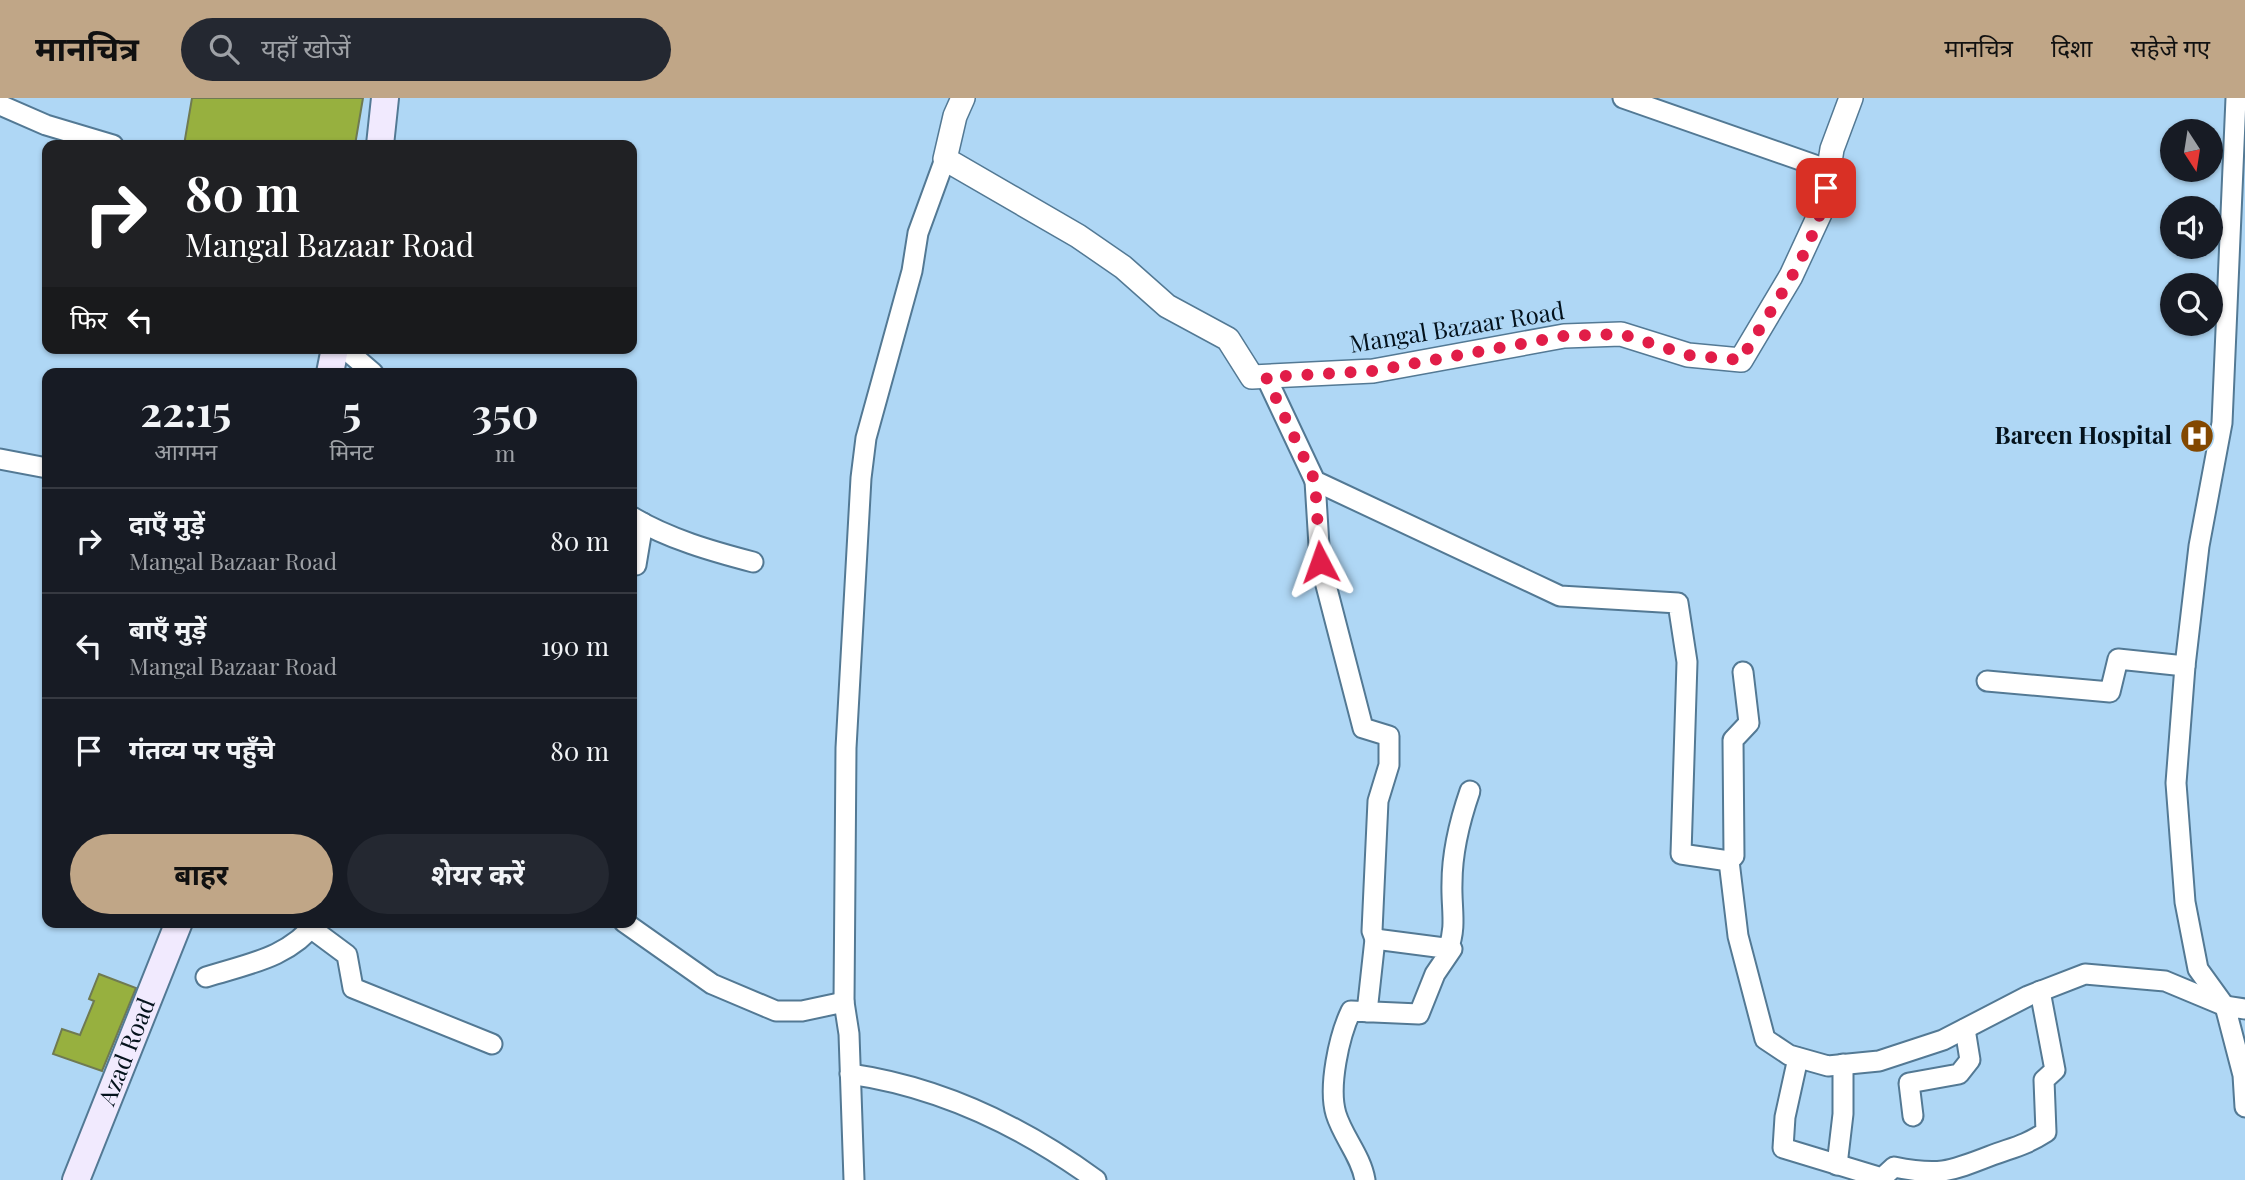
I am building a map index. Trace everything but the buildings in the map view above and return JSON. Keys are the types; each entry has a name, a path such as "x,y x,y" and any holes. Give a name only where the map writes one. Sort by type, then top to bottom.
{"main road":[{"path":"381,140 385,98"},
{"name":"Azad Road","path":"76,1180 177,928"}],"street":[{"path":"853,1180 849,1034 844,1002 846,748 862,465 866,438 912,271 918,233 945,159 955,116 963,98"},
{"path":"1623,98 1829,170"},
{"name":"Mangal Bazaar Road","path":"1266,377 1373,371 1564,336 1621,334 1688,355 1741,360 1797,265 1823,207 1832,149 1851,98"},
{"path":"2236,98 2222,423 2199,546 2185,666 2176,783 2185,902 2198,969 2225,1006 2243,1075 2245,1107"},
{"path":"0,105 46,125 96,140"},
{"path":"945,159 1078,236 1123,267 1167,306 1228,339 1252,377 1266,377 1315,481 1320,562 1363,728 1389,736 1389,765 1378,801 1373,931 1376,939 1367,1012"},
{"path":"351,354 367,368"},
{"path":"0,459 42,467"},
{"path":"1315,481 1560,596 1678,603 1687,662 1681,855 1729,861"},
{"path":"637,520 709,550 753,562"},
{"path":"1987,681 2110,692 2118,659 2185,666"},
{"path":"1729,861 1734,856 1733,740 1749,723 1743,672"},
{"path":"1448,949 1454,933 1452,882 1460,820 1470,791"},
{"path":"1729,861 1738,936 1765,1039 1788,1055 1798,1058 1828,1066 1880,1061 1943,1040 2040,991 2085,974 2165,981 2225,1006 2245,1009"},
{"path":"206,977 279,955 305,937 312,928"},
{"path":"317,928 347,954 353,988 492,1044"},
{"path":"633,928 712,984 776,1010 802,1010 844,1002"},
{"path":"1365,1180 1363,1169 1335,1113 1334,1090 1342,1030 1351,1011 1419,1014 1435,974 1452,949 1376,939"},
{"path":"1798,1058 1785,1117 1783,1148 1882,1178 1894,1167 1926,1173 1962,1169 1992,1155 2020,1148 2046,1132 2044,1080 2055,1070 2040,991"},
{"path":"1913,1115 1909,1083 1959,1074 1970,1060 1965,1029"},
{"path":"1837,1166 1843,1114 1843,1064"},
{"path":"850,1074 893,1080 980,1111 1021,1129 1096,1180"}],"place":[{"name":"Bareen Hospital","path":"2197,436"}],"route":[{"path":"1320,562 1315,481 1266,377 1373,371 1564,336 1621,334 1688,355 1741,360 1791,276 1823,207 1826,188"}]}
